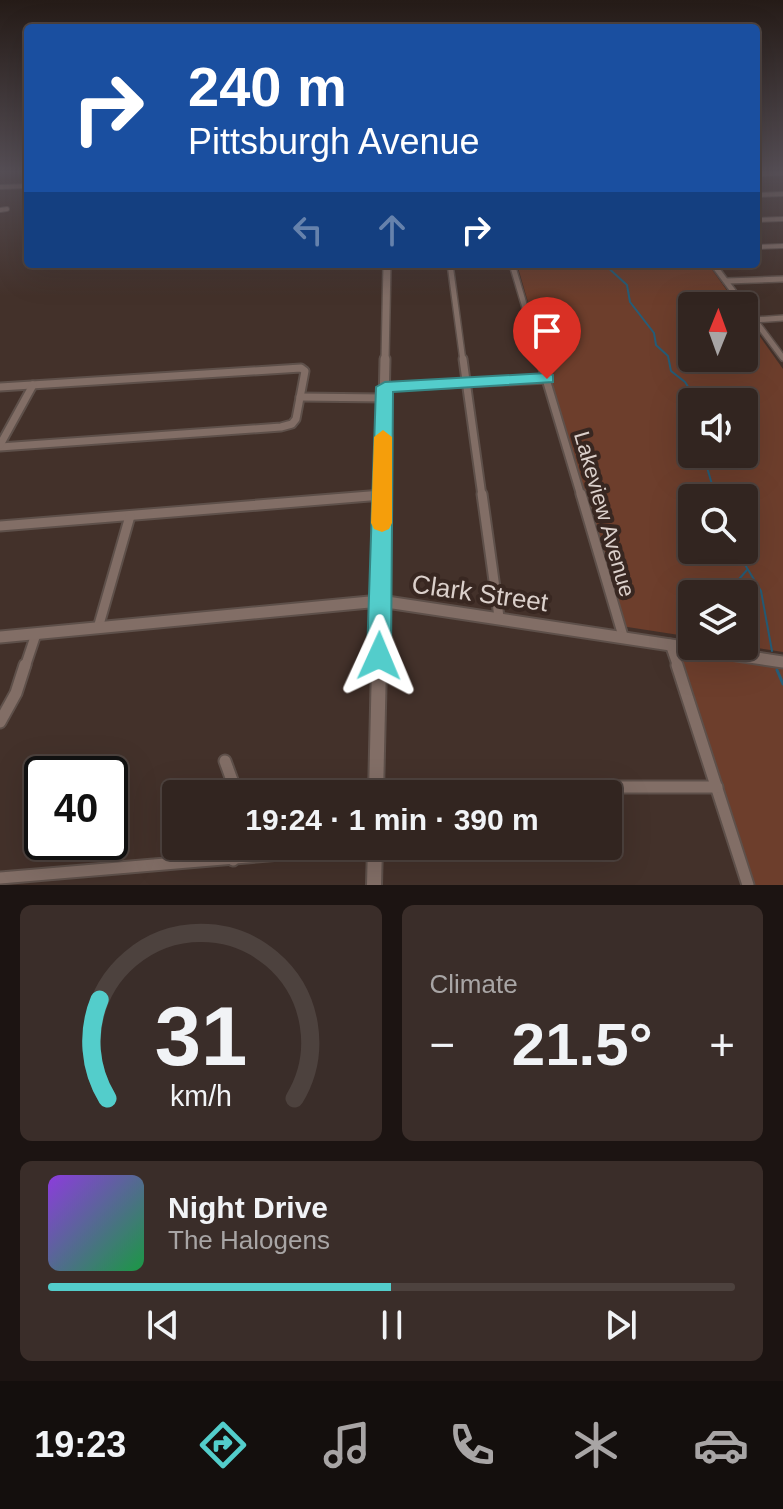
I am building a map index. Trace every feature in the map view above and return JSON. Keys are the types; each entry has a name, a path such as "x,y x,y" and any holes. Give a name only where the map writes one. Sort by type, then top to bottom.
{"street":[{"path":"760,220 783,219"},
{"path":"760,247 783,246"},
{"path":"376,780 387,268"},
{"path":"451,268 499,617"},
{"name":"Lakeview Avenue","path":"513,268 623,636"},
{"path":"716,268 734,292"},
{"path":"726,281 783,279"},
{"path":"758,320 783,318"},
{"path":"758,325 783,358"},
{"path":"0,387 301,368 305,371 297,416 292,424 281,427 0,446"},
{"path":"300,397 547,379"},
{"path":"0,446 33,385"},
{"path":"0,526 382,495"},
{"path":"98,628 130,516"},
{"name":"Clark Street","path":"0,637 380,601 783,662"},
{"path":"0,722 16,693 36,634"},
{"path":"670,644 748,885"},
{"path":"225,761 232,780"},
{"path":"622,787 717,787"},
{"path":"0,878 233,860"},
{"path":"374,885 375,860"}],"shaded area":[{"path":"518,268 711,268 728,292 678,292 678,372 758,372 758,334 783,369 783,652 758,648 758,580 678,580 678,635 621,626"},
{"path":"679,660 733,660 783,668 783,885 754,885"}],"waterway":[{"path":"608,268 627,285 630,302 654,333 656,345 668,356 671,371 689,388"},
{"path":"707,468 712,484"},
{"path":"745,564 761,591 772,651"},
{"path":"738,580 747,570"},
{"path":"777,670 783,684"}],"slow traffic":[{"path":"382,523 383,437"}],"route":[{"path":"379,656 385,387 547,379"}]}
